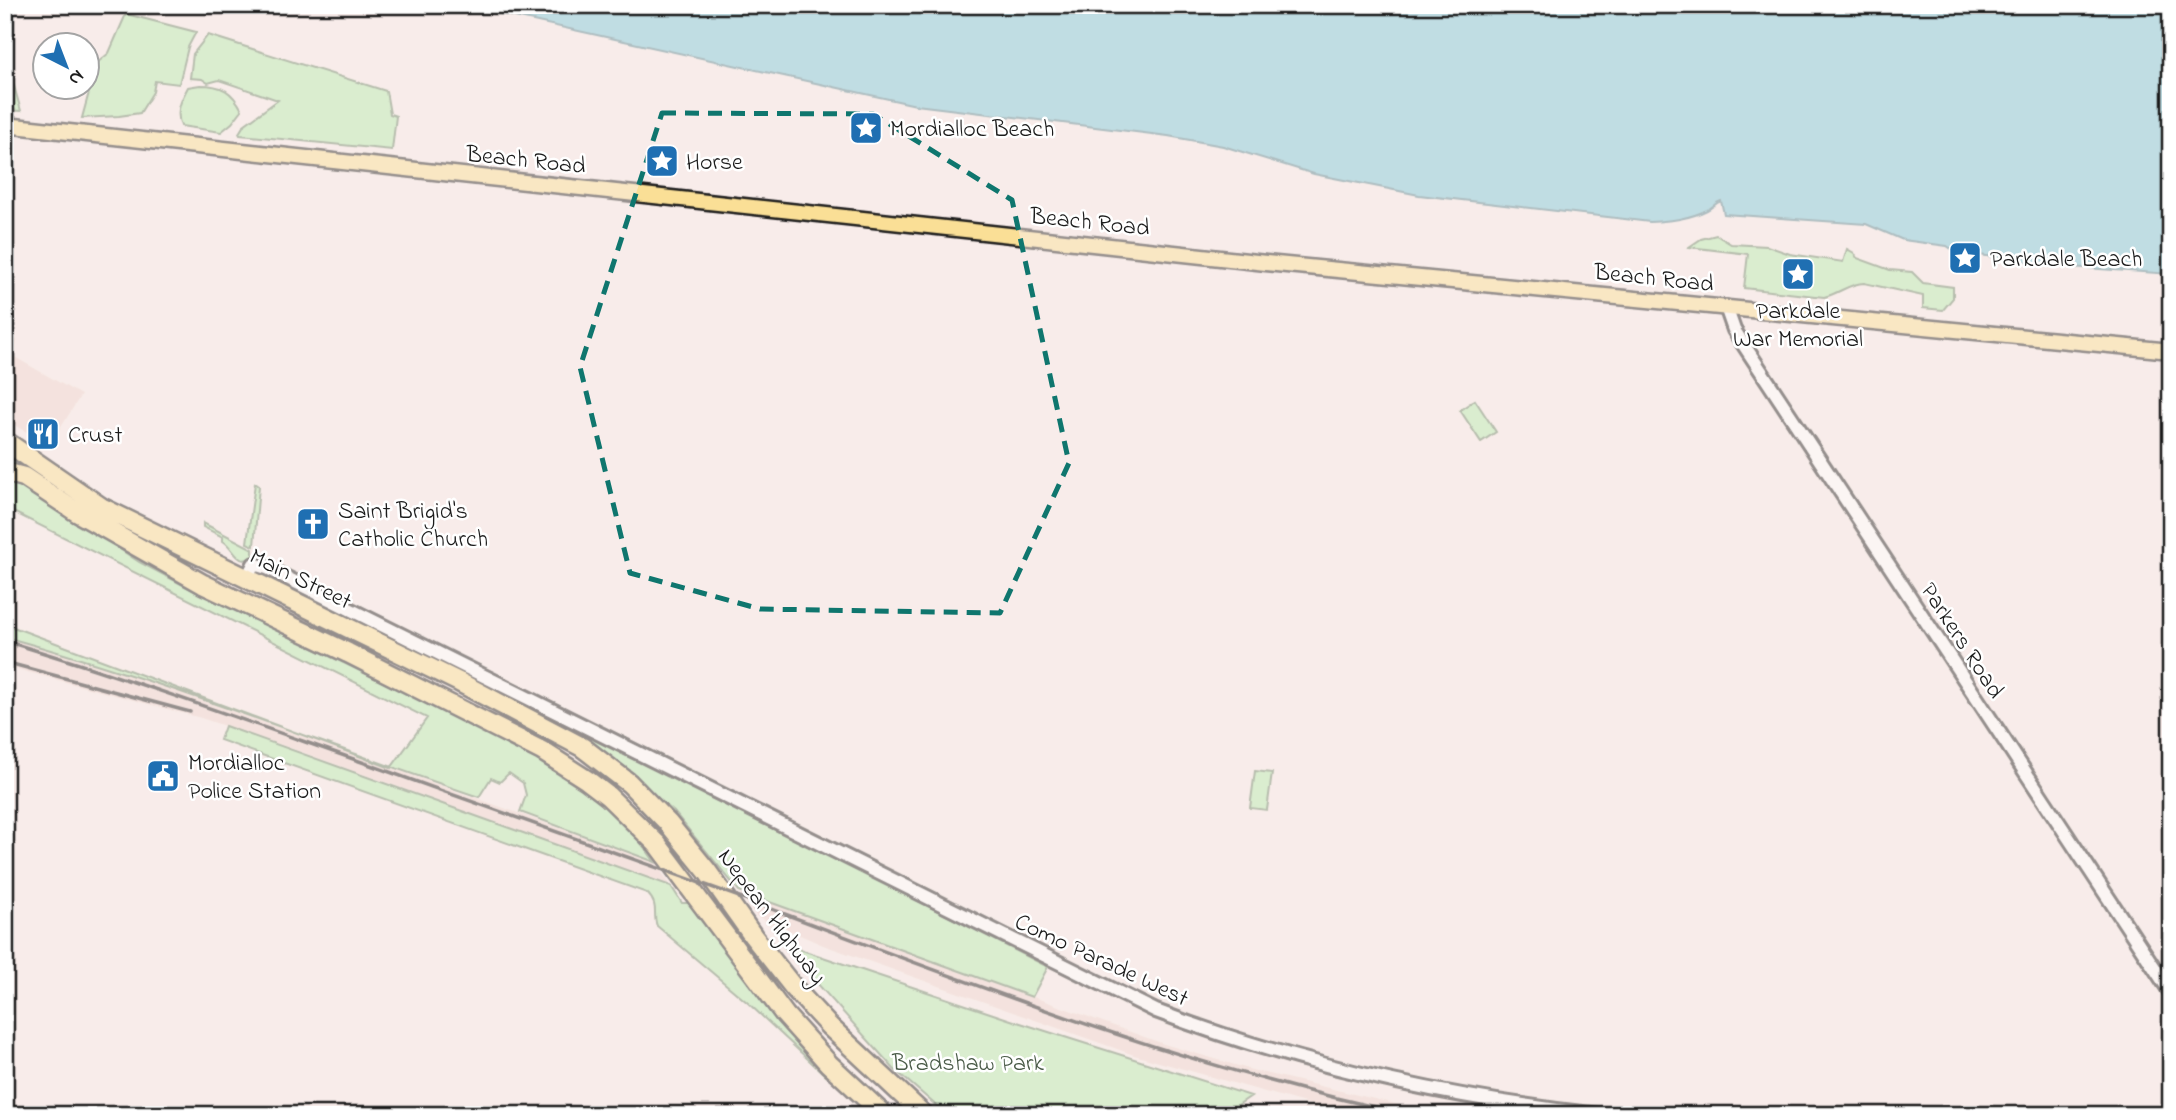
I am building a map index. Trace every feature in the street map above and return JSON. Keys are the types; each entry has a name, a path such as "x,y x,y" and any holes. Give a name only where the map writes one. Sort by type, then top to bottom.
{"highway":[{"name":"Main Street","path":"5,441 95,504 256,573 582,747"},
{"name":"Main Street","path":"5,472 24,477 127,543 564,764"},
{"path":"243,603 256,573"},
{"path":"420,689 430,668"},
{"name":"Nepean Highway","path":"582,747 629,783 668,823 794,988 829,1026 924,1115"},
{"name":"Nepean Highway","path":"564,764 608,796 657,844 785,1015 829,1064 884,1115"}],"main road":[{"name":"Beach Road","path":"5,125 1252,261 2171,351"}],"street":[{"name":"Parkers Road","path":"1726,307 1734,330 2171,993"},
{"name":"Main Street","path":"256,573 620,743"},
{"name":"Como Parade West","path":"620,743 1114,991 1203,1029 1267,1049 1389,1079 1528,1107 1599,1115"}],"highlighted area":[{"path":"662,113 873,114 1012,200 1069,463 1000,613 760,609 630,573 580,367"}],"shaded area":[{"path":"5,337 17,340 13,356 81,395 50,445 5,420"},
{"path":"5,637 143,679 655,862 671,886 201,718 5,666"},
{"path":"739,891 1164,1044 1252,1070 1442,1115 1347,1115 1134,1055 823,945 756,916"}],"green space":[{"path":"126,14 196,32 188,47 179,84 155,81 153,92 140,113 82,118 86,102 102,102 102,59 109,53"},
{"path":"208,35 386,91 390,114 396,116 392,150 240,135 244,125 278,100 219,80 208,83 202,79 190,78 193,54"},
{"path":"5,54 21,111 5,110"},
{"path":"200,85 226,90 242,110 221,132 181,126 179,111 183,97 188,87"},
{"path":"1716,235 1731,244 1767,246 1790,254 1843,262 1847,249 1857,258 1890,270 1912,272 1923,283 1953,287 1953,298 1943,310 1923,308 1923,296 1864,283 1824,297 1744,288 1748,254 1689,247 1701,239"},
{"path":"1475,400 1496,432 1481,442 1460,410"},
{"path":"11,455 188,565 187,567 6,466"},
{"path":"5,478 24,485 139,562 515,746 592,796 626,826 655,862 520,812 526,795 523,783 509,773 500,782 491,778 479,797 392,767 427,718 5,508"},
{"path":"255,483 259,486 254,546 247,543"},
{"path":"203,523 253,549 253,556 243,560 236,556 223,541 223,537 203,527"},
{"path":"5,624 294,732 125,673 5,637"},
{"path":"567,725 707,793 1048,967 1032,997 739,891 674,812 598,747 564,728"},
{"path":"225,726 671,886 682,903 691,903 771,1012 842,1088 657,926 655,906 647,893 220,740"},
{"path":"294,732 361,756 391,768"},
{"path":"1255,771 1272,773 1267,810 1250,808"},
{"name":"Bradshaw Park","path":"781,943 1251,1096 1223,1115 947,1115 894,1069"}],"water":[{"path":"460,5 2171,5 2171,274 2070,267 1956,252 1947,246 1903,240 1866,224 1724,214 1721,201 1693,216 1650,222 1419,195 1314,174 1223,146 1168,136 916,105"}],"railway":[{"path":"5,641 144,685 699,882 1074,1020 1242,1073 1326,1096 1412,1115"},
{"path":"5,662 190,712"}],"place":[{"name":"Mordialloc Beach","path":"866,128"},
{"name":"Horse","path":"662,161"},
{"name":"Parkdale Beach","path":"1965,258"},
{"name":"Parkdale War Memorial","path":"1798,274"},
{"name":"Crust","path":"43,434"},
{"name":"Saint Brigid's Catholic Church","path":"313,524"},
{"name":"Mordialloc Police Station","path":"163,776"}]}
